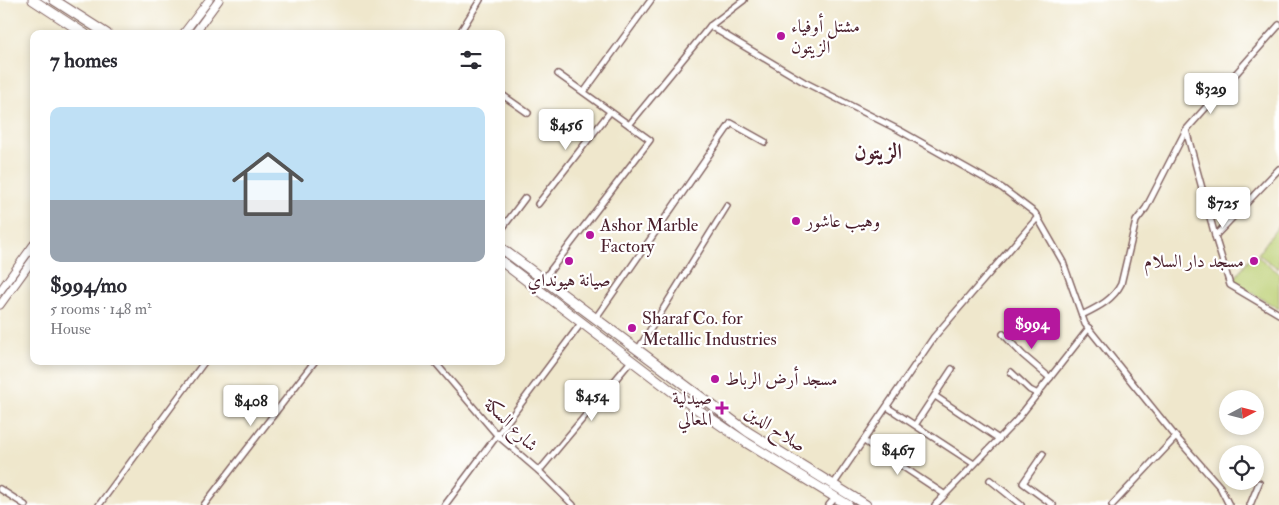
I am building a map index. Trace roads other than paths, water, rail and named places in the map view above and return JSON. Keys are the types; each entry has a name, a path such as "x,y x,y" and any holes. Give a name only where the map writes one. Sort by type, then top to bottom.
{"highway":[{"path":"33,0 79,30"},
{"path":"54,0 101,30"},
{"name":"صلاح الدين","path":"505,251 637,352 748,432 866,505"},
{"name":"صلاح الدين","path":"505,264 631,361 747,443 832,501 848,505"}],"main road":[{"path":"186,30 209,0"},
{"path":"197,30 220,0"},
{"path":"0,291 30,250"},
{"path":"0,305 30,264"}],"street":[{"path":"461,30 480,0"},
{"path":"584,92 651,0"},
{"path":"630,125 710,26 744,0"},
{"path":"1082,315 1098,307 1118,291 1136,221 1146,208 1186,130 1279,25"},
{"path":"710,26 804,82 899,130 1002,188 1038,217 1064,262 1088,328 1220,488 1229,505"},
{"path":"543,280 650,140 558,74"},
{"path":"505,97 528,113"},
{"path":"538,204 610,112"},
{"path":"595,320 731,123 765,142"},
{"path":"1186,130 1214,236 1230,285 1279,314"},
{"path":"1214,236 1279,169"},
{"path":"505,225 525,198"},
{"path":"637,352 727,206"},
{"path":"833,485 934,337 1038,217"},
{"path":"445,505 582,322"},
{"path":"936,505 944,494 1016,421 1088,328"},
{"path":"1003,334 1022,355 1050,378"},
{"path":"539,471 631,361"},
{"path":"99,505 203,365"},
{"path":"204,505 311,365"},
{"name":"شارع السكة","path":"437,365 497,435 539,471 573,505"},
{"path":"914,425 952,369"},
{"path":"1011,372 1030,390 1038,394"},
{"path":"935,396 999,439"},
{"path":"887,407 974,464"},
{"path":"1112,505 1176,437"},
{"path":"864,441 944,494"},
{"path":"1043,454 1023,483 1052,505"},
{"path":"990,480 1021,505"},
{"path":"0,489 21,504"},
{"path":"1250,505 1256,490"}],"place":[{"name":"مشتل أوفياء الزيتون","path":"781,36"},
{"name":"وهيب عاشور","path":"796,221"},
{"name":"Ashor Marble Factory","path":"590,235"},
{"name":"صيانة هيونداي","path":"569,261"},
{"name":"مسجد دار السلام","path":"1254,261"},
{"name":"Sharaf Co. for Metallic Industries","path":"632,328"},
{"name":"مسجد أرض الرباط","path":"715,379"},
{"name":"صيدلية المعالي","path":"722,408"}],"district":[{"name":"الزيتون","path":"878,152"}]}
